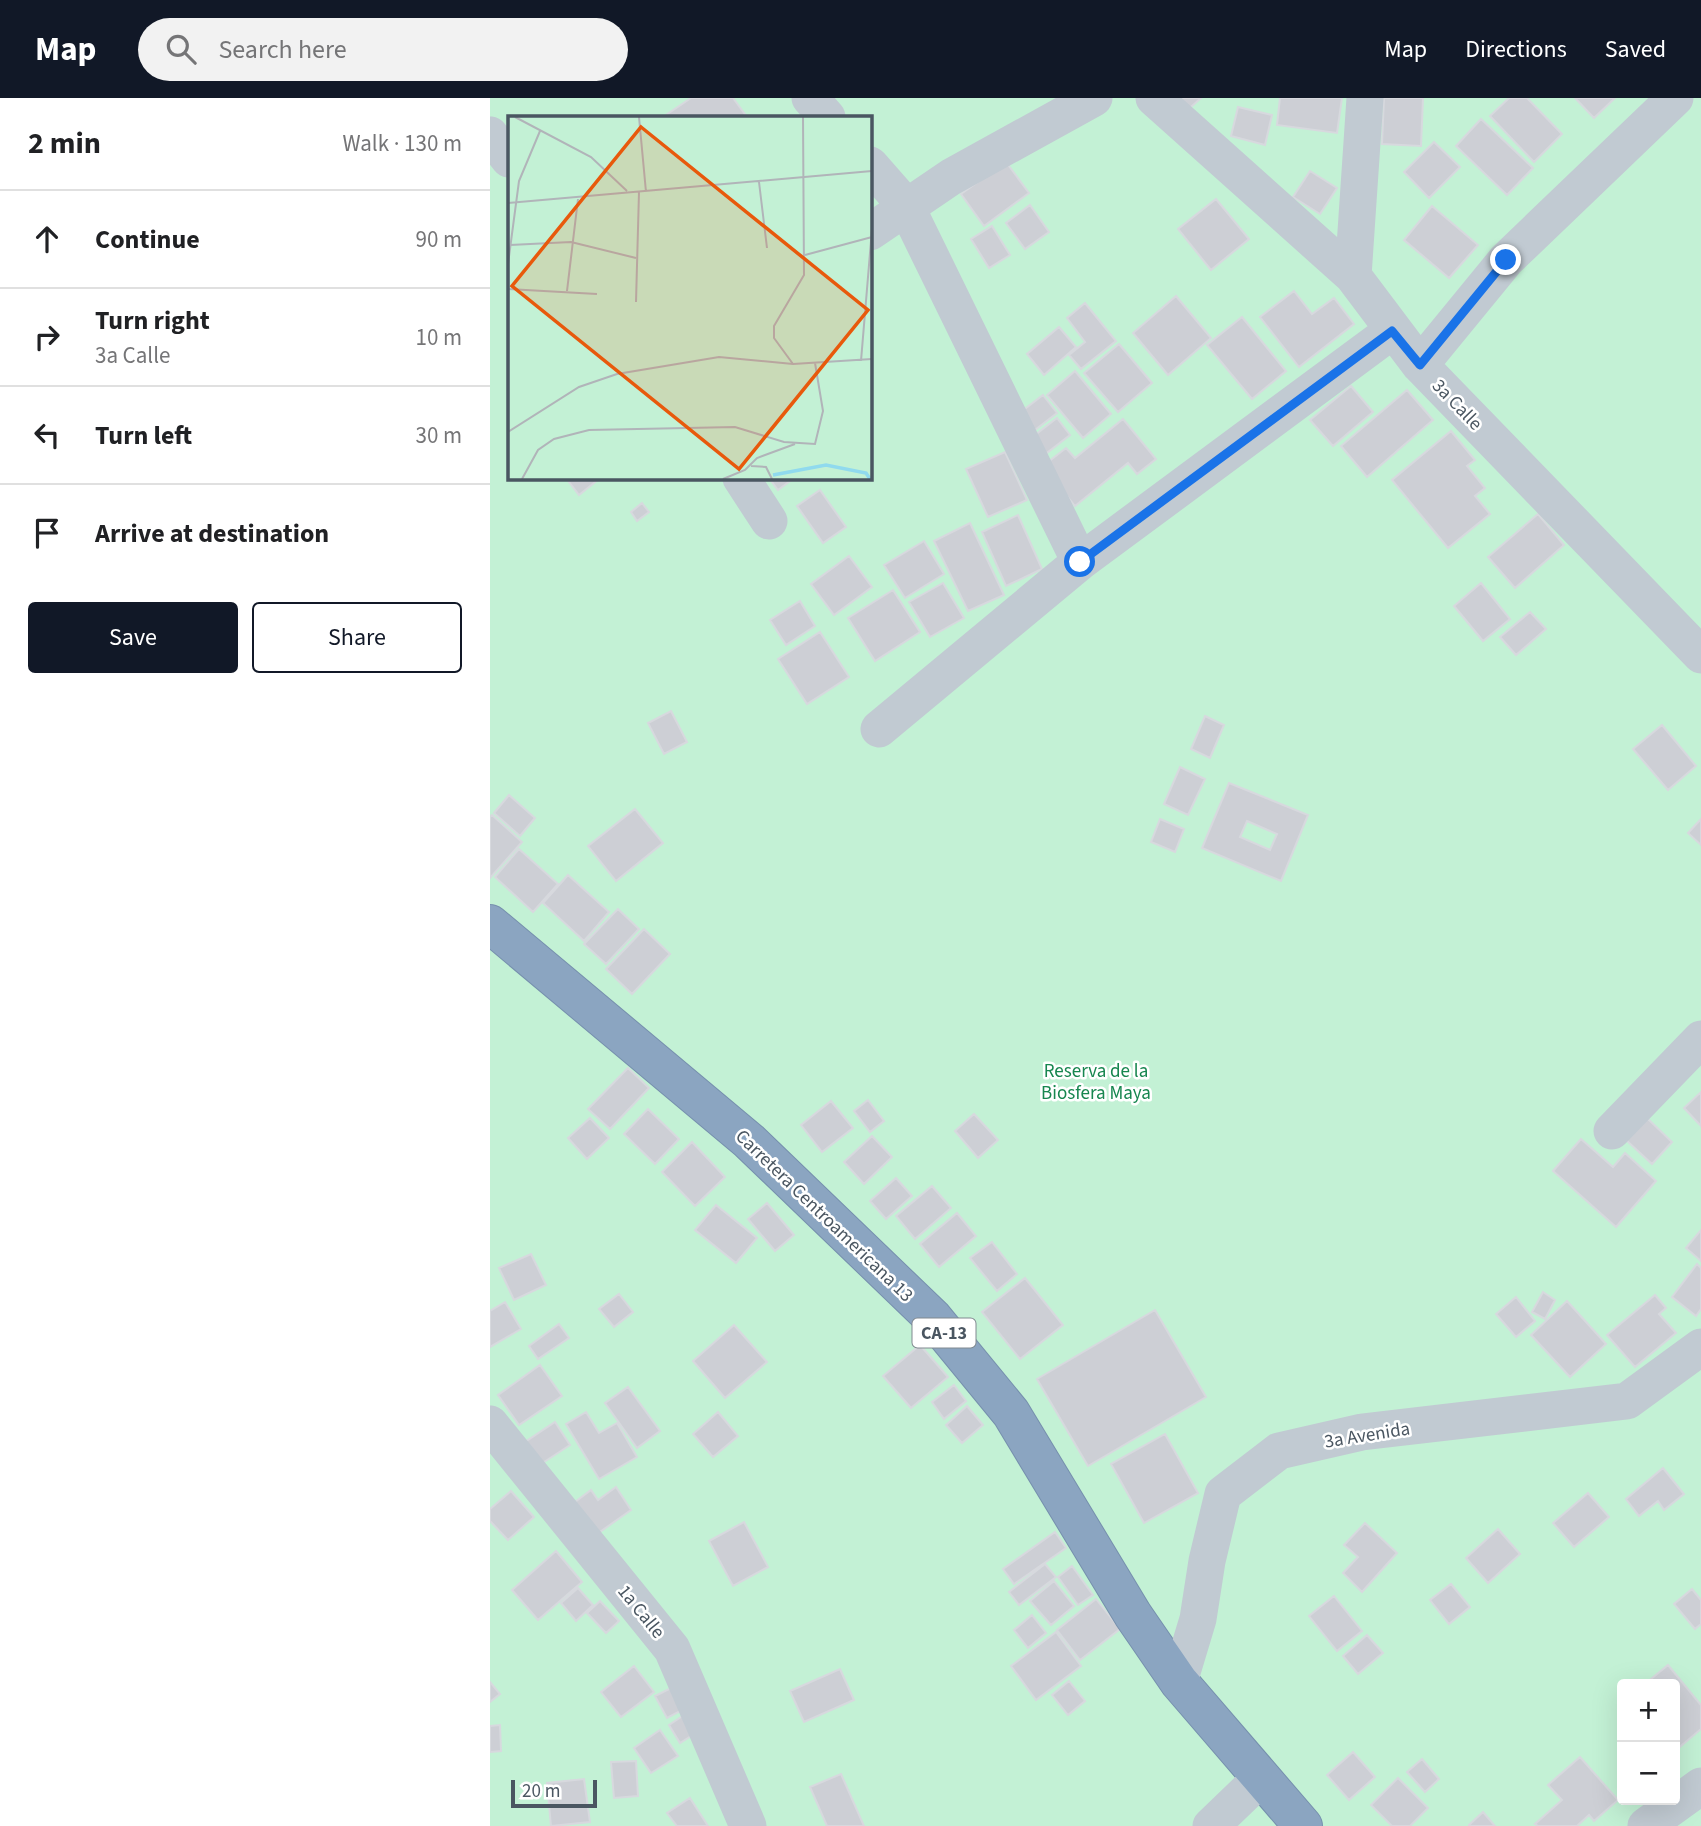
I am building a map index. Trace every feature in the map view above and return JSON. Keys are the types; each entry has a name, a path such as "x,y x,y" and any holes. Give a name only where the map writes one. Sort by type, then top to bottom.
{"highway":[{"name":"Carretera Centroamericana 13","path":"490,924 749,1141 933,1318 1011,1413 1126,1604 1179,1682 1303,1826"}],"street":[{"path":"810,98 826,116"},
{"path":"872,231 951,177 1094,98"},
{"name":"3a Calle","path":"1154,98 1353,276 1420,365 1701,655"},
{"path":"1353,276 1365,98"},
{"path":"1420,365 1506,260 1675,98"},
{"path":"490,135 508,158"},
{"path":"872,167 906,206 1080,562"},
{"path":"878,729 1080,562 1392,331"},
{"path":"742,480 769,521"},
{"path":"1612,1131 1701,1040"},
{"name":"3a Avenida","path":"1179,1682 1198,1619 1206,1561 1223,1494 1279,1451 1362,1432 1627,1401 1701,1346"},
{"name":"1a Calle","path":"490,1424 673,1649 748,1826"},
{"path":"1211,1826 1261,1778"},
{"path":"1646,1826 1701,1786"}],"green space":[{"name":"Reserva de la Biosfera Maya","path":"490,98 1701,98 1701,1826 490,1826"}],"building":[{"path":"691,98 733,98 746,116 664,116"},
{"path":"1168,98 1201,98 1182,115"},
{"path":"1280,98 1342,98 1337,133 1277,125"},
{"path":"1384,98 1423,98 1421,146 1382,144"},
{"path":"1509,98 1527,98 1562,134 1534,162 1490,116"},
{"path":"1575,98 1615,98 1594,118"},
{"path":"1238,107 1272,115 1265,145 1231,136"},
{"path":"1481,119 1533,168 1507,195 1456,146"},
{"path":"1434,142 1460,167 1429,198 1404,172"},
{"path":"1006,162 1029,193 984,226 961,194"},
{"path":"1310,171 1337,188 1320,214 1293,197"},
{"path":"1216,199 1249,239 1211,270 1178,229"},
{"path":"1030,205 1049,232 1025,249 1006,223"},
{"path":"1432,206 1478,245 1449,278 1404,240"},
{"path":"992,226 1010,255 989,268 971,239"},
{"path":"1294,291 1312,314 1334,298 1354,324 1299,367 1260,317"},
{"path":"1176,296 1211,338 1168,375 1133,333"},
{"path":"1085,303 1116,341 1081,369 1069,355 1085,342 1067,318"},
{"path":"1242,317 1286,371 1252,399 1207,345"},
{"path":"1059,327 1076,347 1044,375 1027,354"},
{"path":"1119,344 1152,383 1118,412 1084,373"},
{"path":"1075,371 1111,414 1083,438 1047,395"},
{"path":"1351,386 1373,412 1333,446 1310,420"},
{"path":"1407,390 1433,420 1367,477 1341,446"},
{"path":"1043,395 1057,413 1031,433 1017,415"},
{"path":"1057,418 1070,435 1039,459 1026,442"},
{"path":"1123,419 1156,459 1137,474 1128,463 1075,506 1043,466 1066,448 1075,458"},
{"path":"1451,431 1475,460 1467,466 1485,488 1475,496 1490,514 1448,548 1392,480"},
{"path":"1005,452 1027,500 988,517 966,469"},
{"path":"568,480 598,480 579,495"},
{"path":"770,480 791,480 778,490"},
{"path":"820,490 846,527 823,543 797,506"},
{"path":"642,503 649,512 637,521 631,512"},
{"path":"1538,514 1564,545 1515,588 1488,557"},
{"path":"1018,515 1042,569 1006,586 982,532"},
{"path":"970,523 1004,595 968,611 934,541"},
{"path":"924,541 944,574 905,598 884,565"},
{"path":"849,556 872,587 834,615 811,584"},
{"path":"943,583 964,618 930,637 909,602"},
{"path":"1481,583 1510,619 1483,641 1454,606"},
{"path":"893,590 920,632 875,661 848,618"},
{"path":"800,601 815,626 786,645 770,620"},
{"path":"1530,612 1546,629 1516,655 1500,637"},
{"path":"820,632 849,677 807,704 778,659"},
{"path":"671,711 687,742 664,754 648,723"},
{"path":"1205,716 1224,725 1210,758 1191,749"},
{"path":"1662,725 1696,766 1668,790 1633,749"},
{"path":"1180,767 1205,779 1188,815 1164,804"},
{"path":"1229,783 1308,815 1281,881 1202,848","holes":["1247,821 1277,834 1270,850 1240,837"]},
{"path":"509,795 535,818 520,836 494,813"},
{"path":"635,809 663,843 616,881 588,846"},
{"path":"492,815 522,842 490,878 490,817"},
{"path":"1160,819 1184,829 1175,852 1151,842"},
{"path":"1701,819 1701,845 1688,833"},
{"path":"519,849 558,884 533,912 495,877"},
{"path":"568,875 609,912 584,941 543,903"},
{"path":"618,909 639,929 606,964 584,944"},
{"path":"644,929 670,954 632,994 606,969"},
{"path":"628,1068 649,1088 610,1129 588,1109"},
{"path":"1701,1092 1701,1126 1684,1108"},
{"path":"868,1100 884,1121 870,1132 854,1111"},
{"path":"831,1101 853,1128 822,1152 801,1125"},
{"path":"648,1109 679,1139 655,1164 624,1134"},
{"path":"974,1114 998,1140 978,1158 955,1131"},
{"path":"590,1118 609,1138 587,1159 568,1138"},
{"path":"1647,1118 1672,1142 1652,1164 1626,1140"},
{"path":"872,1136 892,1157 864,1184 844,1162"},
{"path":"1581,1139 1613,1167 1625,1153 1656,1181 1616,1227 1553,1171"},
{"path":"692,1142 725,1177 695,1206 662,1172"},
{"path":"896,1178 912,1196 886,1219 870,1201"},
{"path":"932,1186 951,1208 915,1239 896,1216"},
{"path":"767,1203 794,1235 775,1251 748,1219"},
{"path":"716,1205 757,1238 736,1263 695,1230"},
{"path":"957,1213 976,1236 939,1267 920,1244"},
{"path":"1701,1230 1701,1261 1686,1248"},
{"path":"992,1242 1017,1274 997,1291 970,1258"},
{"path":"531,1254 546,1285 514,1300 499,1268"},
{"path":"1697,1264 1701,1268 1701,1309 1696,1316 1672,1297"},
{"path":"1025,1278 1063,1325 1020,1359 982,1312"},
{"path":"1543,1292 1555,1300 1545,1319 1532,1312"},
{"path":"619,1294 633,1312 614,1327 599,1309"},
{"path":"1655,1295 1666,1308 1659,1314 1676,1333 1635,1367 1607,1335"},
{"path":"1516,1297 1535,1321 1516,1337 1496,1314"},
{"path":"1567,1301 1606,1344 1570,1377 1531,1335"},
{"path":"505,1302 521,1329 490,1347 490,1311"},
{"path":"1155,1310 1206,1397 1088,1466 1037,1379"},
{"path":"559,1324 569,1338 538,1359 529,1346"},
{"path":"734,1325 767,1362 725,1398 693,1361"},
{"path":"920,1345 948,1377 911,1408 883,1376"},
{"path":"540,1365 562,1396 519,1425 498,1395"},
{"path":"954,1385 966,1401 944,1419 932,1402"},
{"path":"628,1387 660,1431 637,1448 605,1403"},
{"path":"967,1406 983,1425 962,1443 946,1425"},
{"path":"586,1412 599,1433 617,1423 637,1457 599,1479 566,1424"},
{"path":"718,1412 738,1436 713,1457 693,1434"},
{"path":"555,1422 570,1445 538,1466 522,1444"},
{"path":"1165,1434 1198,1493 1144,1523 1111,1464"},
{"path":"1663,1468 1684,1494 1664,1510 1658,1501 1639,1516 1626,1499"},
{"path":"616,1487 631,1510 597,1534 575,1502 591,1490 598,1500"},
{"path":"511,1491 534,1517 508,1540 490,1521 490,1509"},
{"path":"1588,1493 1609,1517 1574,1547 1553,1523"},
{"path":"744,1522 768,1567 733,1586 709,1541"},
{"path":"1365,1523 1397,1553 1362,1592 1343,1573 1358,1557 1344,1545"},
{"path":"1498,1529 1520,1554 1488,1583 1466,1558"},
{"path":"1055,1532 1066,1548 1014,1584 1003,1569"},
{"path":"556,1551 582,1582 538,1620 512,1590"},
{"path":"1045,1564 1056,1577 1019,1605 1009,1592"},
{"path":"1072,1566 1093,1595 1078,1605 1058,1577"},
{"path":"1054,1581 1074,1606 1051,1625 1030,1601"},
{"path":"1451,1584 1470,1607 1449,1624 1430,1600"},
{"path":"578,1588 593,1605 576,1621 561,1603"},
{"path":"1692,1589 1701,1600 1701,1624 1695,1629 1674,1604"},
{"path":"1334,1596 1362,1631 1337,1651 1309,1616"},
{"path":"1096,1599 1120,1629 1080,1660 1057,1630"},
{"path":"600,1601 619,1621 606,1633 587,1613"},
{"path":"1032,1615 1046,1633 1028,1648 1014,1630"},
{"path":"1056,1632 1081,1666 1036,1700 1011,1666"},
{"path":"1367,1635 1383,1653 1358,1674 1343,1656"},
{"path":"1668,1665 1680,1679 1651,1679"},
{"path":"634,1666 654,1692 621,1717 601,1692"},
{"path":"840,1669 854,1700 804,1722 790,1691"},
{"path":"1680,1680 1701,1705 1701,1729 1680,1747"},
{"path":"1069,1681 1085,1701 1068,1715 1052,1695"},
{"path":"490,1682 500,1694 490,1702"},
{"path":"677,1685 688,1707 667,1718 655,1696"},
{"path":"687,1713 699,1731 680,1743 669,1725"},
{"path":"500,1725 501,1751 490,1752 490,1726"},
{"path":"660,1730 678,1756 651,1773 634,1748"},
{"path":"1353,1752 1375,1777 1349,1800 1327,1775"},
{"path":"1580,1757 1617,1801 1594,1821 1589,1815 1577,1826 1538,1826 1535,1824 1562,1800 1548,1785"},
{"path":"1422,1759 1439,1779 1425,1792 1407,1772"},
{"path":"636,1761 638,1796 614,1798 611,1762"},
{"path":"841,1774 864,1826 827,1826 810,1787"},
{"path":"1398,1778 1428,1808 1410,1826 1392,1826 1371,1805"},
{"path":"584,1779 590,1822 551,1826 547,1783"},
{"path":"690,1798 708,1826 677,1826 667,1813"},
{"path":"1483,1812 1495,1826 1469,1826 1469,1825"}],"route":[{"path":"1080,562 1392,331 1420,365 1506,260"}]}
